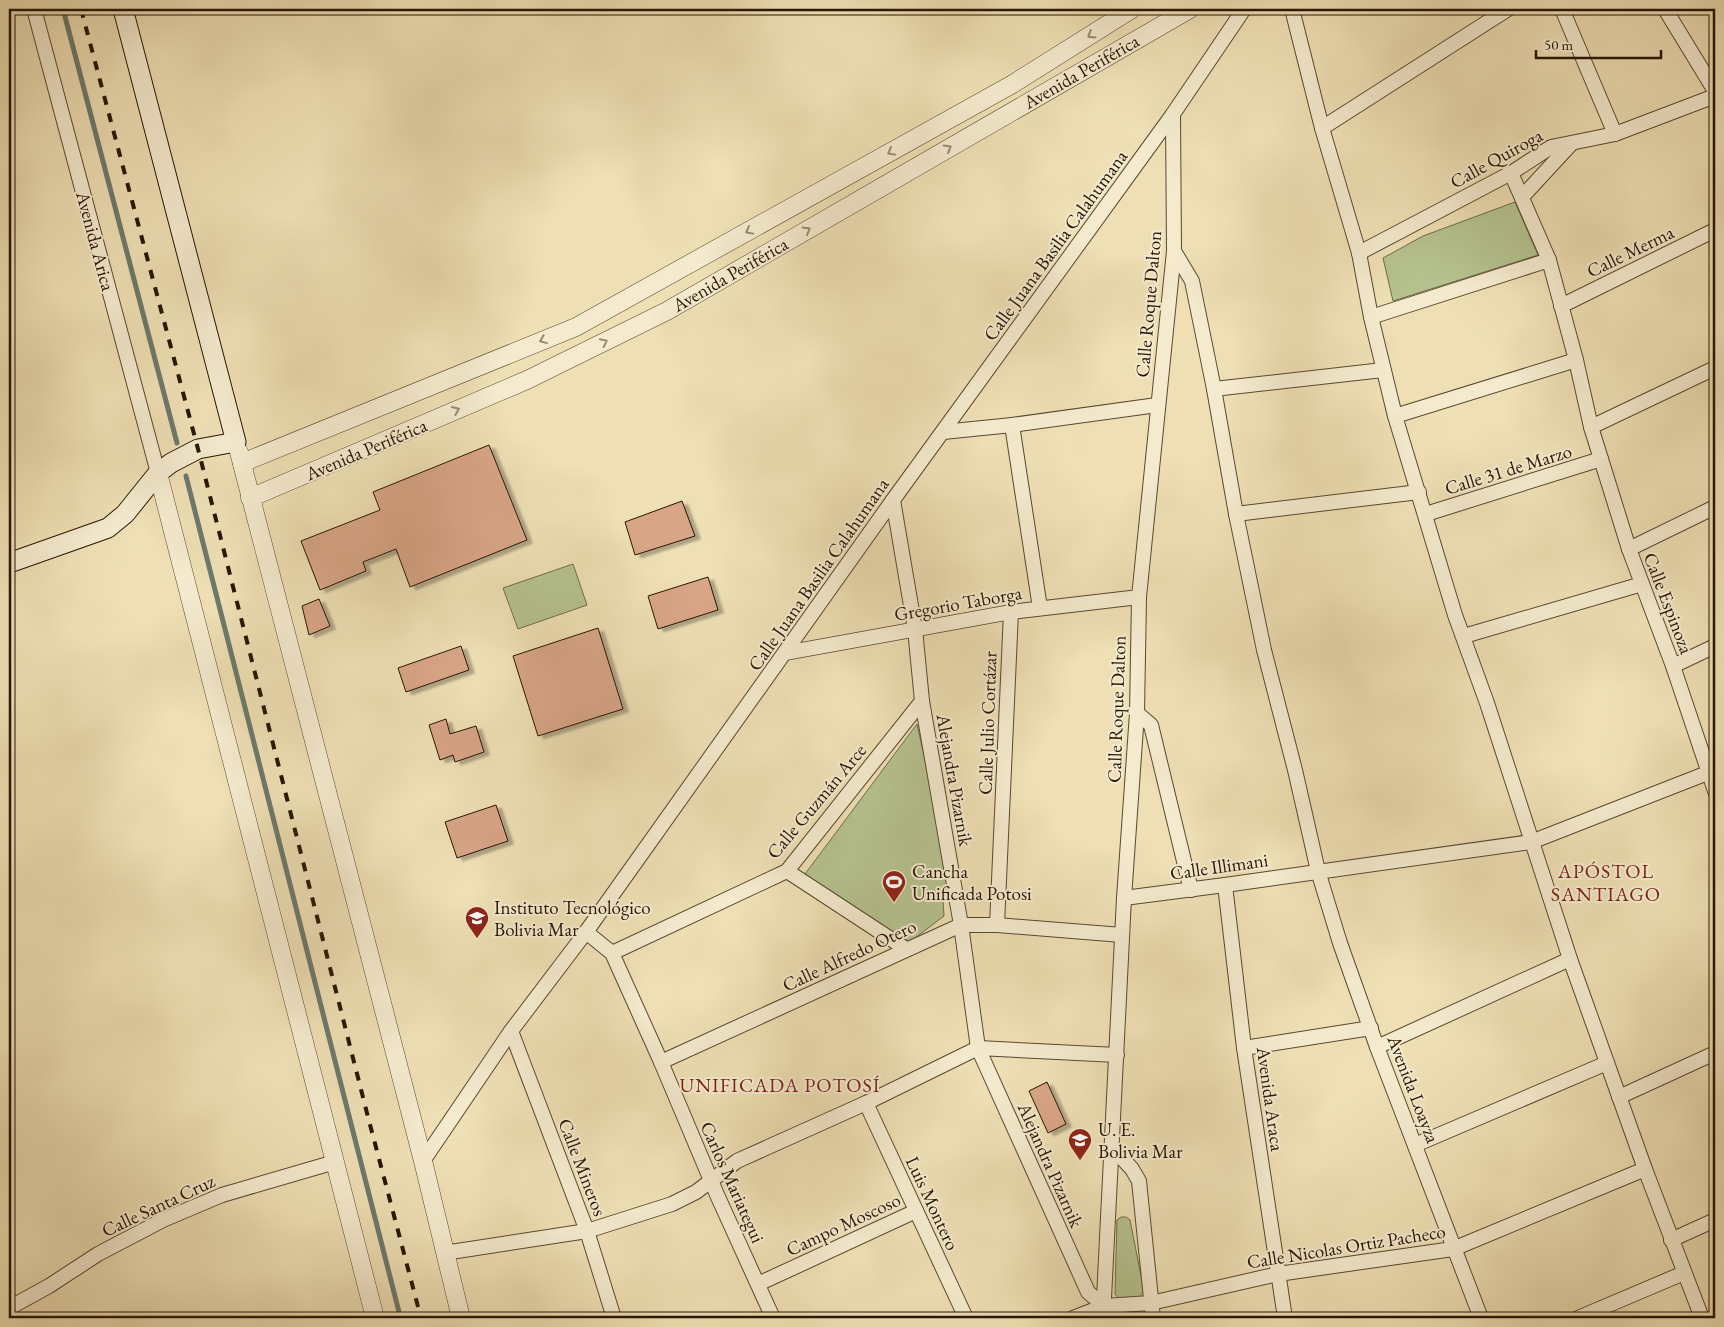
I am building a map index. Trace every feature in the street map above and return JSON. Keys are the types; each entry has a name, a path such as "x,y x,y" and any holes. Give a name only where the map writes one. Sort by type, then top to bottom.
{"main road":[{"path":"9,563 108,528 125,514 158,473 171,463 198,449 236,442 123,9"}],"street":[{"name":"Avenida Arica","path":"34,9 158,473"},
{"name":"Avenida Periférica","path":"242,463 576,327 1011,85 1132,9"},
{"name":"Avenida Periférica","path":"250,498 527,380 667,311 1190,9"},
{"name":"Calle Juana Basilia Calahumana","path":"423,1161 511,1031 586,932 893,500 1173,114 1244,9"},
{"path":"1292,9 1322,128 1359,254 1371,317 1395,416 1455,614 1464,636 1570,959 1671,1240 1702,1318"},
{"path":"1322,128 1508,9"},
{"path":"1562,9 1615,134"},
{"path":"1665,9 1715,91"},
{"name":"Calle Quiroga","path":"1359,254 1511,173 1551,147 1615,134 1715,96"},
{"name":"Calle Roque Dalton","path":"1103,1312 1124,898 1137,712 1139,597 1174,251 1173,114"},
{"path":"1522,197 1571,144"},
{"name":"Calle Espinoza","path":"1511,173 1549,260 1576,360 1591,427 1629,549 1673,666 1715,790"},
{"name":"Calle Merma","path":"1561,306 1715,230"},
{"name":"Avenida Loayza","path":"1174,251 1192,281 1264,650 1295,770 1318,871 1340,943 1377,1046 1453,1249 1481,1318"},
{"path":"1371,317 1549,260"},
{"path":"1395,416 1576,360"},
{"path":"1591,427 1715,368"},
{"path":"1214,389 1383,370"},
{"path":"943,432 1012,425 1157,405"},
{"path":"1012,425 1040,608"},
{"path":"236,442 423,1161 461,1318"},
{"name":"Calle 31 de Marzo","path":"1426,514 1601,459"},
{"path":"158,473 334,1162 345,1194 375,1318"},
{"path":"1236,514 1418,492"},
{"name":"Alejandra Pizarnik","path":"893,500 915,629 922,701 961,925 978,1048 1088,1292 1103,1312"},
{"path":"1629,549 1715,507"},
{"path":"1464,636 1642,584"},
{"name":"Gregorio Taborga","path":"786,653 1011,612 1139,597"},
{"name":"Calle Julio Cortázar","path":"998,925 1011,612"},
{"path":"1673,666 1715,646"},
{"name":"Calle Guzmán Arce","path":"612,953 787,871 922,701"},
{"path":"1137,712 1151,725 1191,890"},
{"name":"Calle Illimani","path":"1124,898 1531,842 1710,772"},
{"path":"787,871 906,950"},
{"name":"Avenida Araca","path":"1225,885 1244,1048 1285,1318"},
{"name":"Calle Alfredo Otero","path":"661,1062 961,925 998,925 1122,935"},
{"name":"Carlos Mariategui","path":"586,932 612,953 772,1318"},
{"path":"1377,1046 1570,959"},
{"path":"1244,1048 1371,1028"},
{"name":"Calle Mineros","path":"511,1031 587,1231 614,1318"},
{"path":"444,1253 587,1231 672,1204 696,1192 737,1161 866,1103 978,1048 1116,1055"},
{"path":"1619,1097 1715,1053"},
{"path":"1415,1145 1607,1063"},
{"name":"Luis Montero","path":"866,1103 966,1318"},
{"path":"1112,1147 1132,1169 1139,1181 1153,1318"},
{"name":"Calle Santa Cruz","path":"9,1308 49,1286 98,1254 163,1220 222,1195 334,1162"},
{"name":"Calle Nicolas Ortiz Pacheco","path":"1073,1318 1151,1303 1278,1274 1453,1249 1645,1169"},
{"name":"Campo Moscoso","path":"758,1284 916,1211"},
{"path":"1671,1240 1715,1220"},
{"path":"1578,1318 1684,1273"}],"green space":[{"path":"1515,202 1538,255 1393,301 1383,258 1423,236"},
{"path":"573,564 587,605 518,629 503,588"},
{"path":"917,724 952,880 943,901 944,916 906,945 805,874"},
{"path":"1121,1217 1126,1217 1130,1220 1144,1291 1139,1297 1119,1299 1115,1294 1117,1220"}],"building":[{"path":"489,445 527,540 410,587 396,549 363,562 366,571 320,590 301,541 380,510 373,492"},
{"path":"682,501 695,536 635,555 625,522"},
{"path":"708,577 718,610 658,629 648,596"},
{"path":"319,599 330,626 309,635 302,606"},
{"path":"598,628 623,709 538,736 513,656"},
{"path":"461,646 469,670 406,692 398,668"},
{"path":"446,719 450,734 476,726 484,752 455,762 453,755 440,760 429,725"},
{"path":"496,805 508,841 457,858 445,822"},
{"path":"1047,1082 1066,1124 1048,1133 1029,1091"}],"waterway":[{"path":"63,9 177,443"},
{"path":"186,476 399,1312"}],"railway":[{"path":"81,9 198,449 421,1318"}],"place":[{"name":"Cancha Unificada Potosi","path":"894,903"},
{"name":"Instituto Tecnológico Bolivia Mar","path":"477,939"},
{"name":"U. E. Bolivia Mar","path":"1080,1161"}],"district":[{"name":"APÓSTOL SANTIAGO","path":"1606,882"},
{"name":"UNIFICADA POTOSÍ","path":"780,1085"}]}
